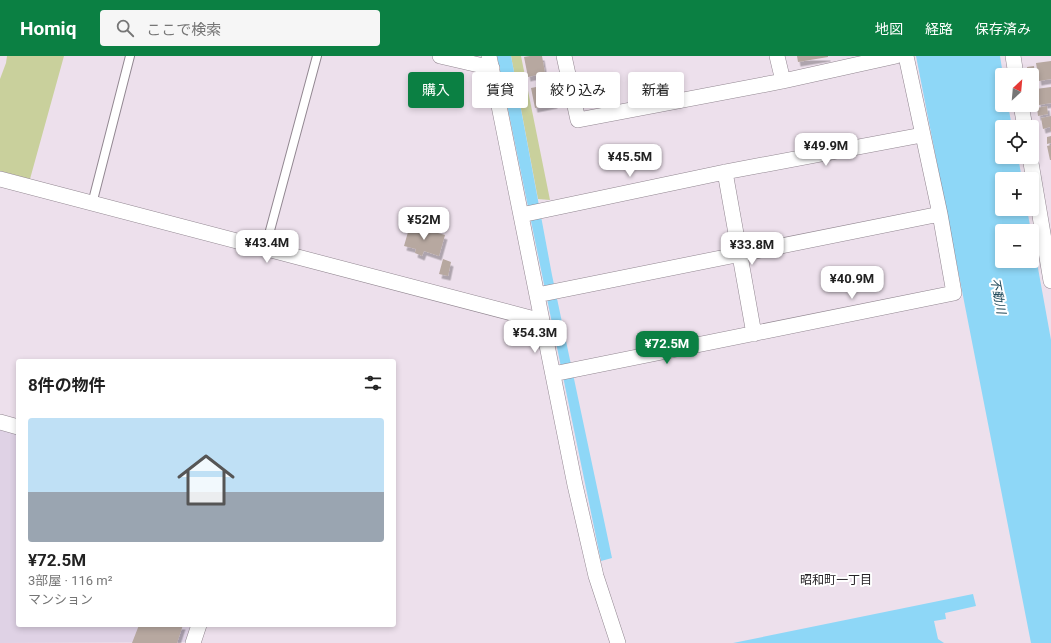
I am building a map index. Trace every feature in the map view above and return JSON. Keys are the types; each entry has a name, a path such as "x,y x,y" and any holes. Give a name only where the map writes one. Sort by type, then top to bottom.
{"street":[{"path":"440,56 491,62 530,214 546,293 542,321 556,374 575,485 596,576 618,643"},
{"path":"564,56 578,120 783,81 896,56"},
{"path":"777,56 783,81"},
{"path":"556,374 954,293 940,214 906,56"},
{"path":"1013,56 1015,68"},
{"path":"530,214 724,172 922,135"},
{"path":"1031,164 1051,281"},
{"path":"724,172 754,334"},
{"path":"0,179 542,321"},
{"path":"546,293 940,214"},
{"path":"0,422 16,426"},
{"path":"193,643 198,627"}],"lane":[{"path":"92,204 130,56"},
{"path":"266,249 317,56"}],"shaded area":[{"path":"0,426 16,430 16,627 192,627 186,642 0,643"}],"green space":[{"path":"7,56 64,56 30,179 0,171 0,79"},
{"path":"511,56 521,56 524,72 514,72"},
{"path":"528,91 550,200 538,199 521,108 528,108"}],"water":[{"path":"497,56 511,56 514,72 500,72"},
{"name":"不動川","path":"916,56 1000,56 1002,68 995,68 995,112 1009,112 1011,120 995,120 995,164 1019,164 1021,172 995,172 995,216 1028,216 1030,224 995,224 995,268 1038,268 1051,340 1051,643 1031,643"},
{"path":"508,108 521,108 552,275 612,558 601,561"},
{"path":"973,594 976,606 945,613 946,619 934,621 938,639 944,643 733,643"}],"building":[{"path":"542,56 545,72 536,72 536,75 528,77 524,57"},
{"path":"797,56 828,56 828,57 798,62"},
{"path":"1051,61 1051,79 1039,81 1039,68 1037,68 1036,63"},
{"path":"1034,66 1034,68 1027,68"},
{"path":"536,87 536,108 535,108 531,88"},
{"path":"1051,87 1051,103 1039,105 1039,89"},
{"path":"1047,106 1048,114 1038,116 1039,108"},
{"path":"1051,116 1051,131 1050,127 1043,129 1041,118"},
{"path":"1051,136 1051,143 1047,144 1047,137"},
{"path":"1051,145 1051,160 1050,160 1047,146"},
{"path":"410,225 445,235 439,256 424,251 422,256 415,253 416,249 404,246"},
{"path":"443,259 451,262 448,276 439,274"},
{"path":"138,627 182,627 177,643 132,643"}],"district":[{"name":"昭和町一丁目","path":"836,580"}]}
